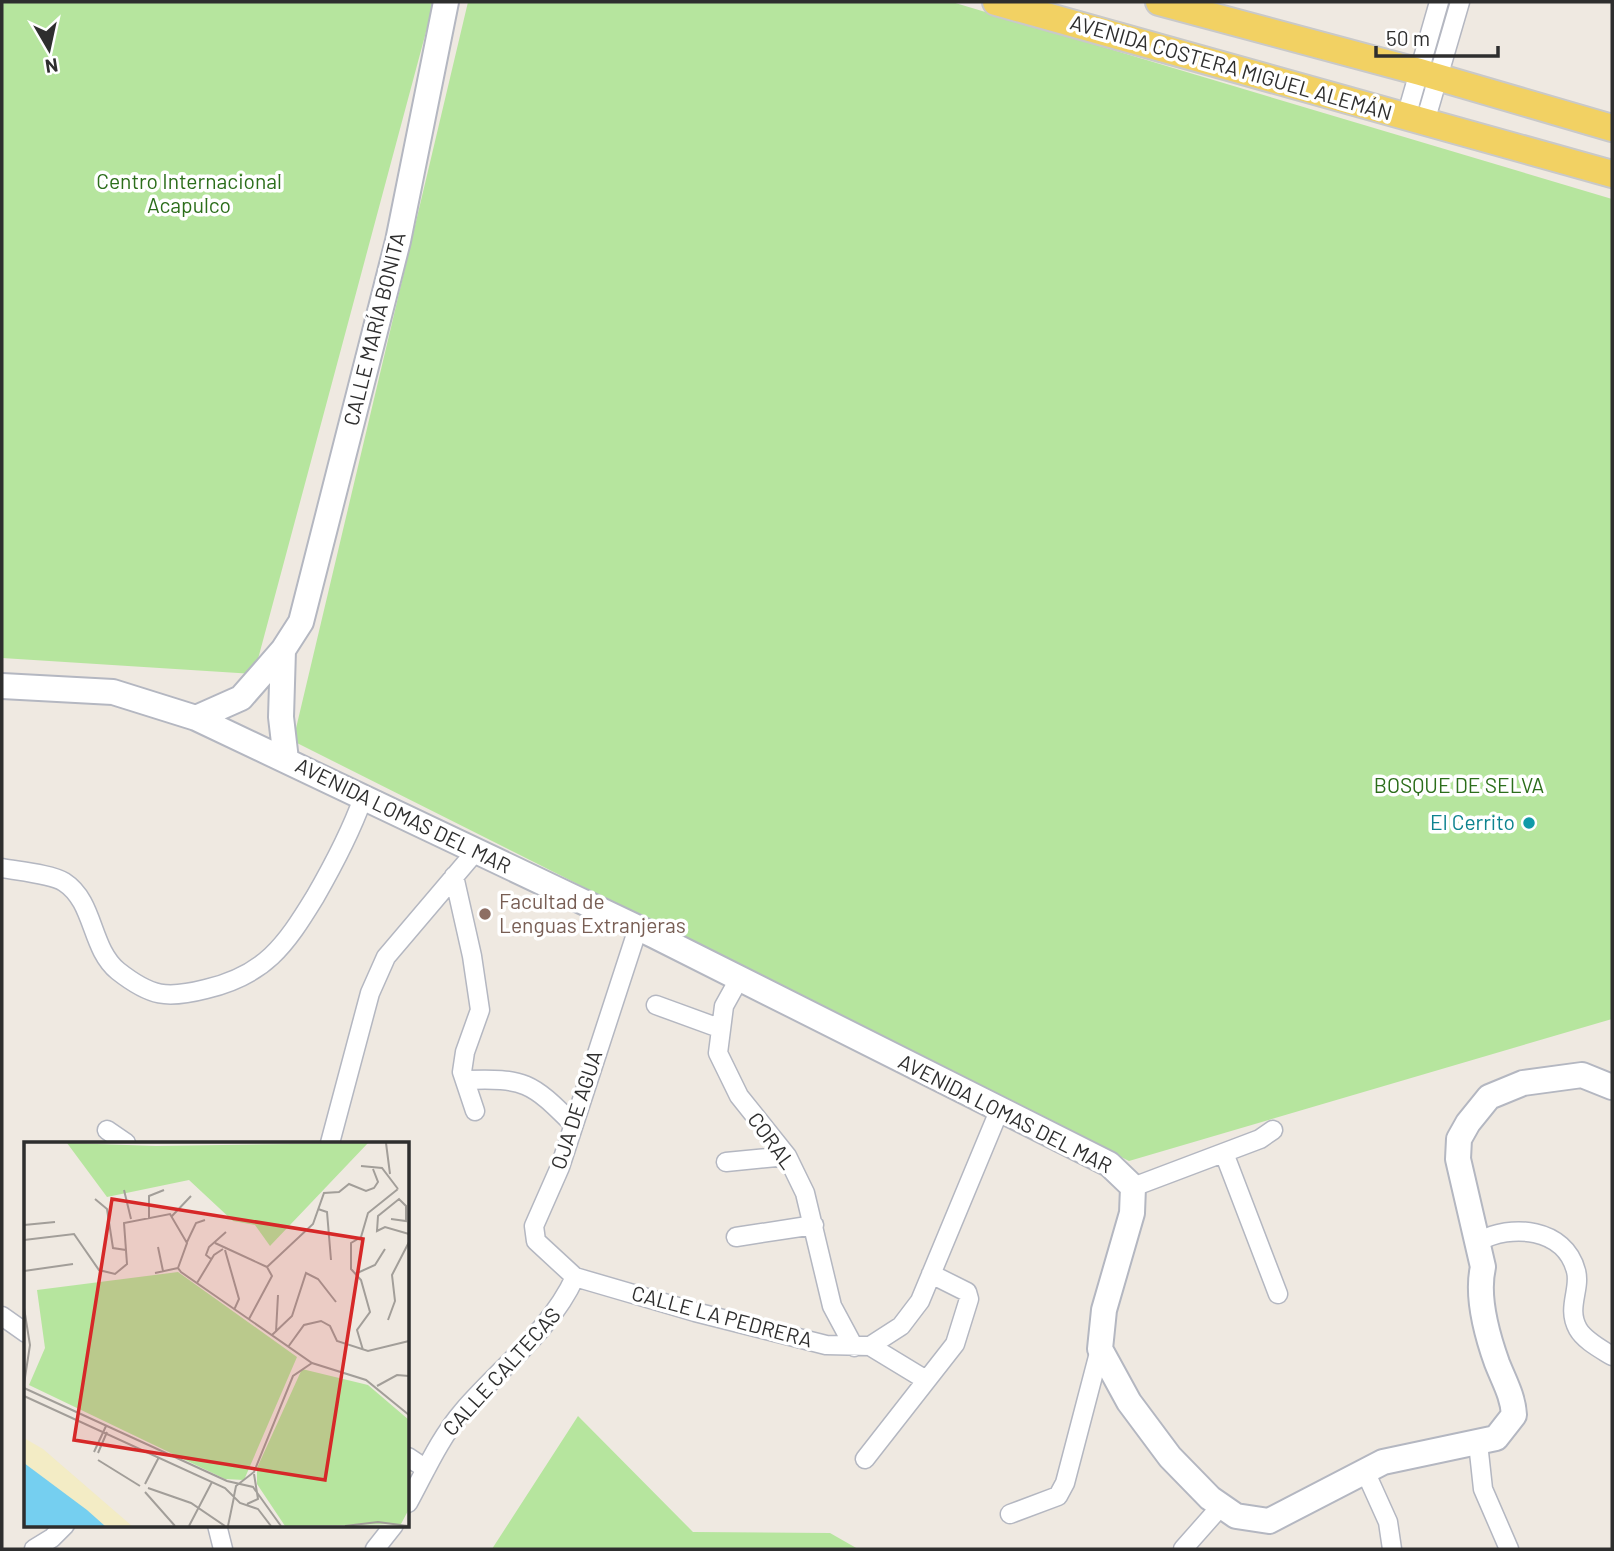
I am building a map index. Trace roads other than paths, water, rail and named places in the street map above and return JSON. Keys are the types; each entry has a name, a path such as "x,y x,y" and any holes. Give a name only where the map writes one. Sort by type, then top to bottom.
{"main road":[{"name":"CALLE MARÍA BONITA","path":"196,718 241,698 283,650 301,622 391,266 446,2"},
{"name":"AVENIDA COSTERA MIGUEL ALEMÁN","path":"996,2 1612,174"},
{"name":"AVENIDA COSTERA MIGUEL ALEMÁN","path":"1159,2 1612,128"},
{"path":"283,650 281,717 286,760"},
{"name":"AVENIDA LOMAS DEL MAR","path":"2,687 113,692 196,718 638,928 1109,1164 1133,1186 1132,1213 1104,1310 1100,1349"},
{"path":"1100,1349 1129,1402 1170,1457 1221,1506 1237,1516 1269,1521 1383,1462 1496,1438 1514,1415 1513,1401 1487,1327 1480,1281 1483,1267 1458,1159 1459,1139 1489,1097 1523,1083 1582,1075 1612,1087"}],"street":[{"path":"1415,120 1428,75 1439,2"},
{"path":"1428,75 1460,2"},
{"path":"2,868 62,881 79,897 105,957 119,971 159,996 183,995 234,983 281,950 334,868 363,797"},
{"path":"330,1142 370,993 386,957 476,850"},
{"path":"454,876 472,956 480,1010 465,1052 462,1072 475,1111"},
{"name":"OJA DE AGUA","path":"575,1276 536,1241 534,1226 560,1167 638,928"},
{"name":"CORAL","path":"739,979 724,1006 719,1028 718,1053 739,1097 787,1156 805,1193 832,1306 862,1346"},
{"path":"656,1005 719,1028"},
{"path":"465,1080 505,1079 539,1090 573,1124"},
{"path":"862,1346 901,1326 920,1301 999,1111"},
{"path":"107,1130 125,1142"},
{"path":"1133,1186 1260,1139 1273,1130"},
{"path":"1224,1153 1278,1294"},
{"path":"726,1162 787,1156"},
{"path":"736,1237 814,1225"},
{"path":"1478,1242 1494,1233 1525,1230 1548,1237 1563,1246 1577,1273 1572,1304 1578,1330 1612,1356"},
{"path":"865,1459 955,1344 969,1299 963,1287 931,1274"},
{"name":"CALLE LA PEDRERA","path":"575,1276 695,1312 826,1345 862,1346"},
{"name":"CALLE CALTECAS","path":"410,1499 439,1443 462,1412 563,1303 575,1276"},
{"path":"862,1346 926,1380"},
{"path":"1010,1514 1058,1496 1065,1483 1100,1349"},
{"path":"1478,1443 1483,1489 1509,1549"},
{"path":"410,1458 426,1469"},
{"path":"1365,1471 1388,1522 1392,1549"},
{"path":"1183,1549 1221,1506"},
{"path":"34,1549 52,1538 64,1526"},
{"path":"217,1526 223,1549"},
{"path":"374,1549 393,1526"}],"place":[{"name":"El Cerrito","path":"1529,823"},
{"name":"Facultad de Lenguas Extranjeras","path":"485,914"}],"park label":[{"name":"Centro Internacional Acapulco","path":"189,194"},
{"name":"BOSQUE DE SELVA","path":"1459,786"}]}
